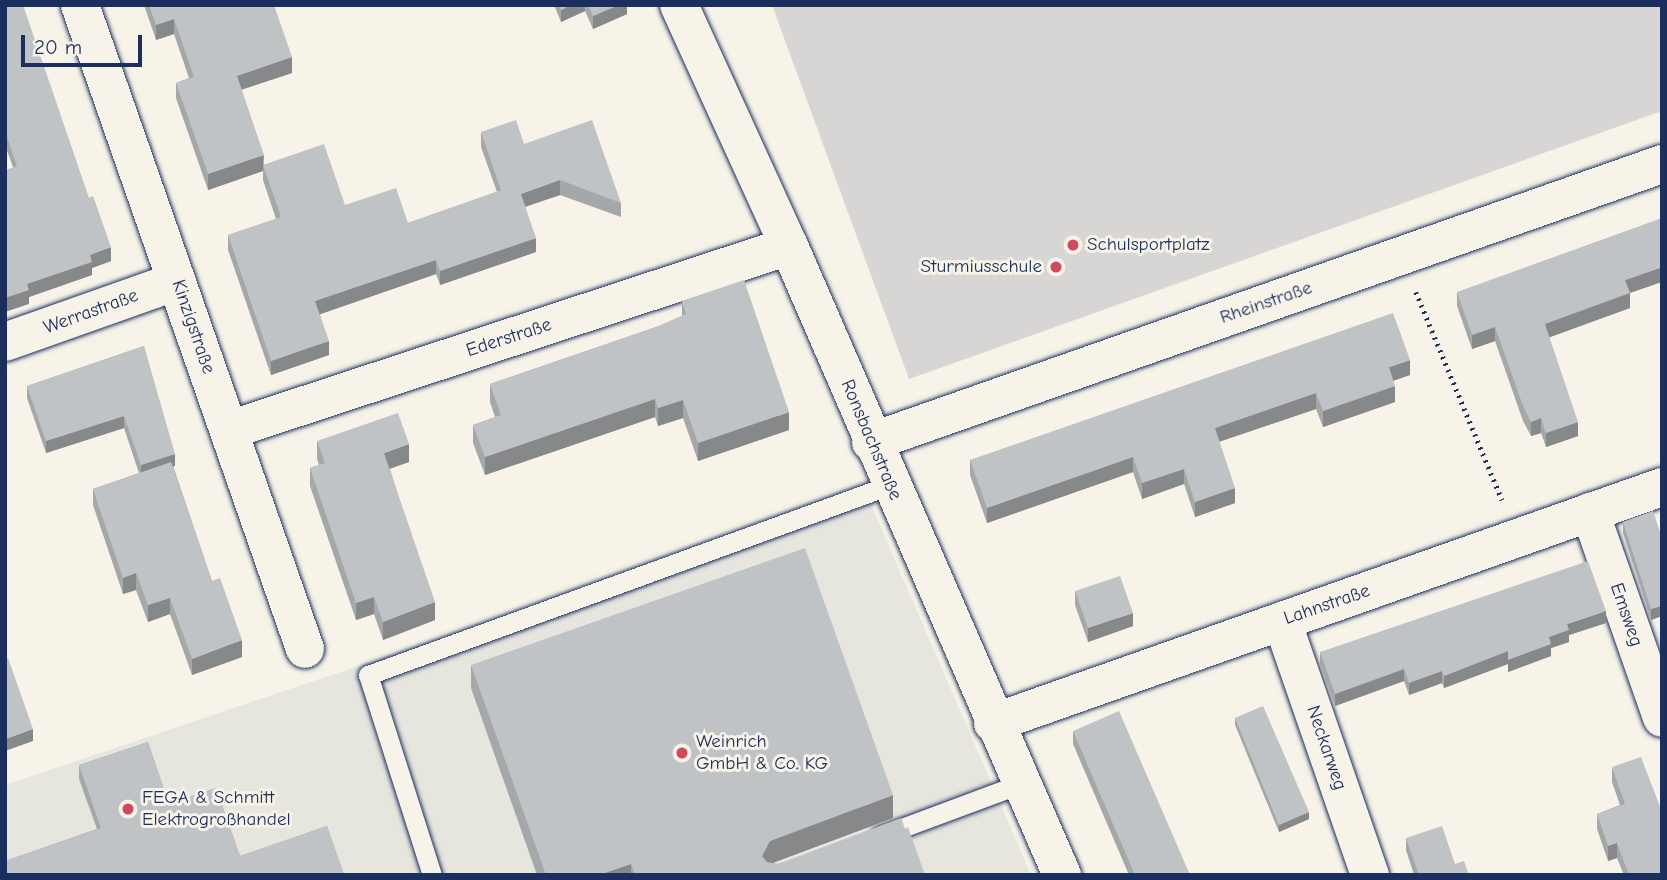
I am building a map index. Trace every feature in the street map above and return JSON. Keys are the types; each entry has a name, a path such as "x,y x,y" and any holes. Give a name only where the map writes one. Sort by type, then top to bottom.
{"street":[{"name":"Kinzigstraße","path":"80,5 305,649"},
{"name":"Ronsbachstraße","path":"679,5 789,246 871,442 1062,875"},
{"name":"Rheinstraße","path":"871,442 1662,164"},
{"name":"Ederstraße","path":"229,430 789,246"},
{"name":"Werrastraße","path":"5,342 177,281"},
{"name":"Lahnstraße","path":"993,723 1662,487"},
{"name":"Emsweg","path":"1590,513 1662,718"},
{"name":"Neckarweg","path":"1282,621 1370,875"}],"lane":[{"path":"432,875 368,675 890,485"},
{"path":"864,841 1020,784"}],"path":[{"path":"1414,288 1518,538"}],"shaded area":[{"name":"Schulsportplatz","path":"772,5 1662,5 1662,111 909,379"},
{"path":"867,495 1031,875 5,875 5,785"}],"building":[{"path":"5,5 23,5 89,198 93,196 111,247 90,255 92,262 27,284 29,290 5,298 5,170 17,166 5,131"},
{"path":"149,5 274,5 292,57 237,76 264,155 208,174 176,83 194,77 174,19 156,25"},
{"path":"588,5 619,5 593,16"},
{"path":"516,120 524,144 592,120 621,203 560,180 521,194 536,238 440,271 436,260 315,301 329,341 271,361 228,235 281,217 263,165 324,144 345,205 396,188 408,223 501,190 481,132"},
{"path":"1662,218 1662,267 1625,280 1630,293 1545,324 1578,422 1546,433 1541,418 1531,422 1523,406 1495,327 1472,335 1457,292"},
{"path":"744,280 789,412 698,443 683,400 658,408 655,399 485,457 473,425 501,415 490,384 659,326 686,314 682,301"},
{"path":"1393,313 1410,360 1389,367 1395,386 1323,411 1316,393 1215,428 1235,488 1195,502 1184,469 1142,483 1133,457 987,508 970,460"},
{"path":"144,346 175,454 141,465 124,416 46,441 27,386"},
{"path":"398,413 409,444 384,453 435,602 383,622 374,597 356,603 310,468 325,463 317,441"},
{"path":"171,462 212,581 220,578 242,640 192,659 170,598 148,605 136,573 123,578 93,489"},
{"path":"1653,511 1662,534 1662,606 1651,609 1623,522"},
{"name":"Weinrich GmbH & Co. KG","path":"805,548 893,795 770,841 762,856 767,862 778,864 901,818 905,829 908,827 925,875 635,875 631,864 599,875 546,875 471,665"},
{"path":"1588,561 1606,611 1567,624 1569,630 1549,637 1551,644 1508,660 1508,651 1444,676 1442,671 1409,683 1404,669 1335,694 1320,652"},
{"path":"1120,576 1133,613 1088,628 1075,591"},
{"path":"8,658 33,729 5,739 5,659"},
{"path":"1263,706 1309,812 1279,825 1235,718"},
{"path":"1119,711 1190,875 1135,875 1073,731"},
{"name":"FEGA & Schmitt Elektrogroßhandel","path":"148,742 169,804 216,788 240,856 327,826 344,875 5,875 5,861 101,828 79,765"},
{"path":"1641,757 1662,812 1662,875 1629,875 1617,843 1608,846 1597,814 1625,804 1612,767"},
{"path":"1442,826 1455,864 1464,861 1469,875 1419,875 1406,838"}],"place":[{"name":"Schulsportplatz","path":"1073,245"},
{"name":"Sturmiusschule","path":"1056,267"},
{"name":"Weinrich GmbH & Co. KG","path":"682,753"},
{"name":"FEGA & Schmitt Elektrogroßhandel","path":"128,809"}]}
